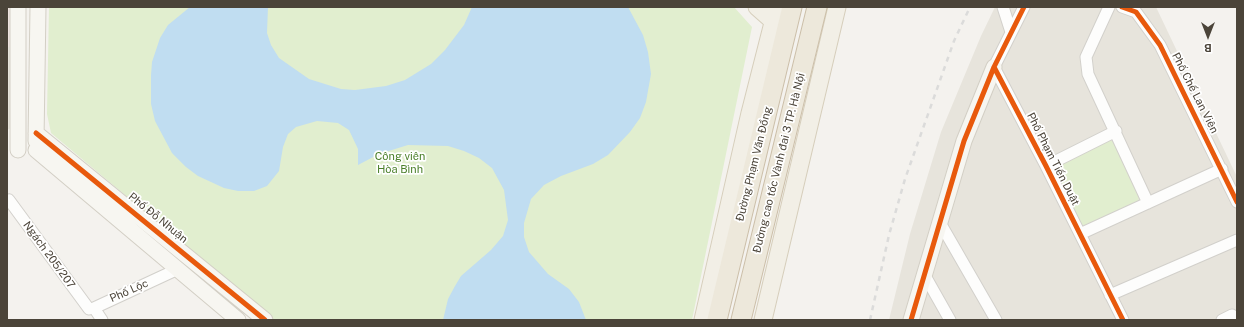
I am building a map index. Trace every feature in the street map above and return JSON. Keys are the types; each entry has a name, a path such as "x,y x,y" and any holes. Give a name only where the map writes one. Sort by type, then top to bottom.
{"highway":[{"path":"716,320 792,7"},
{"name":"Đường cao tốc Vành đai 3 TP. Hà Nội","path":"741,320 817,7"}],"main road":[{"path":"757,7 776,14"},
{"path":"751,320 821,7"},
{"path":"763,320 837,7"},
{"name":"Đường Phạm Văn Đồng","path":"703,320 750,113 776,14"}],"street":[{"path":"18,7 12,150 36,150 238,320"},
{"path":"36,150 38,7"},
{"path":"1003,7 1012,32"},
{"path":"911,320 939,221 964,141 994,67 1024,7"},
{"path":"1109,7 1086,57 1088,74 1148,203"},
{"name":"Phố Chế Lan Viên","path":"1122,7 1136,12 1160,45 1237,202"},
{"name":"Phố Phạm Tiến Duật","path":"994,67 1046,166 1123,320"},
{"path":"1046,166 1116,132"},
{"path":"13,134 36,133"},
{"name":"Phố Đỗ Nhuận","path":"36,133 265,320"},
{"path":"1080,234 1222,169"},
{"name":"Ngách 205/207","path":"8,200 70,283 78,283 92,308"},
{"path":"939,221 996,320"},
{"path":"1110,295 1237,240"},
{"name":"Phố Lộc","path":"92,308 178,269"},
{"path":"924,274 950,320"},
{"path":"92,308 102,320"},
{"path":"1222,320 1232,315"}],"shaded area":[{"path":"7,7 10,7 11,128 7,130"},
{"path":"7,7 10,7 10,47 7,47"},
{"path":"995,7 1156,7 1237,177 1237,320 889,320 910,234 941,132 981,36"}],"green space":[{"name":"Công viên Hòa Bình","path":"49,7 734,7 752,27 692,320 274,320 51,133 47,114"},
{"path":"1110,140 1116,143 1139,196 1138,201 1090,226 1083,225 1079,222 1056,175 1056,169 1058,164"}],"water":[{"path":"190,7 268,7 267,33 271,45 279,58 309,79 341,89 355,90 386,86 405,80 431,64 445,50 464,25 472,7 628,7 643,35 648,52 651,74 646,102 640,118 630,132 608,155 593,164 561,176 544,185 531,199 524,223 524,237 529,252 548,274 569,289 579,302 586,320 443,320 448,299 461,276 491,250 503,236 508,220 504,190 492,168 479,158 464,151 448,146 408,145 379,154 358,165 358,149 349,130 338,123 317,121 296,127 288,134 283,147 279,171 267,186 254,191 238,191 224,188 198,176 186,167 172,153 155,121 151,104 151,75 152,62 160,38 168,25"}],"railway":[{"path":"870,320 889,235 905,179 954,41 970,7"}],"cycle path":[{"path":"1024,7 994,67 1046,166 1123,320"},
{"path":"1122,7 1136,12 1160,45 1237,202"},
{"path":"911,320 964,141 994,67"},
{"path":"36,133 265,320"}]}
